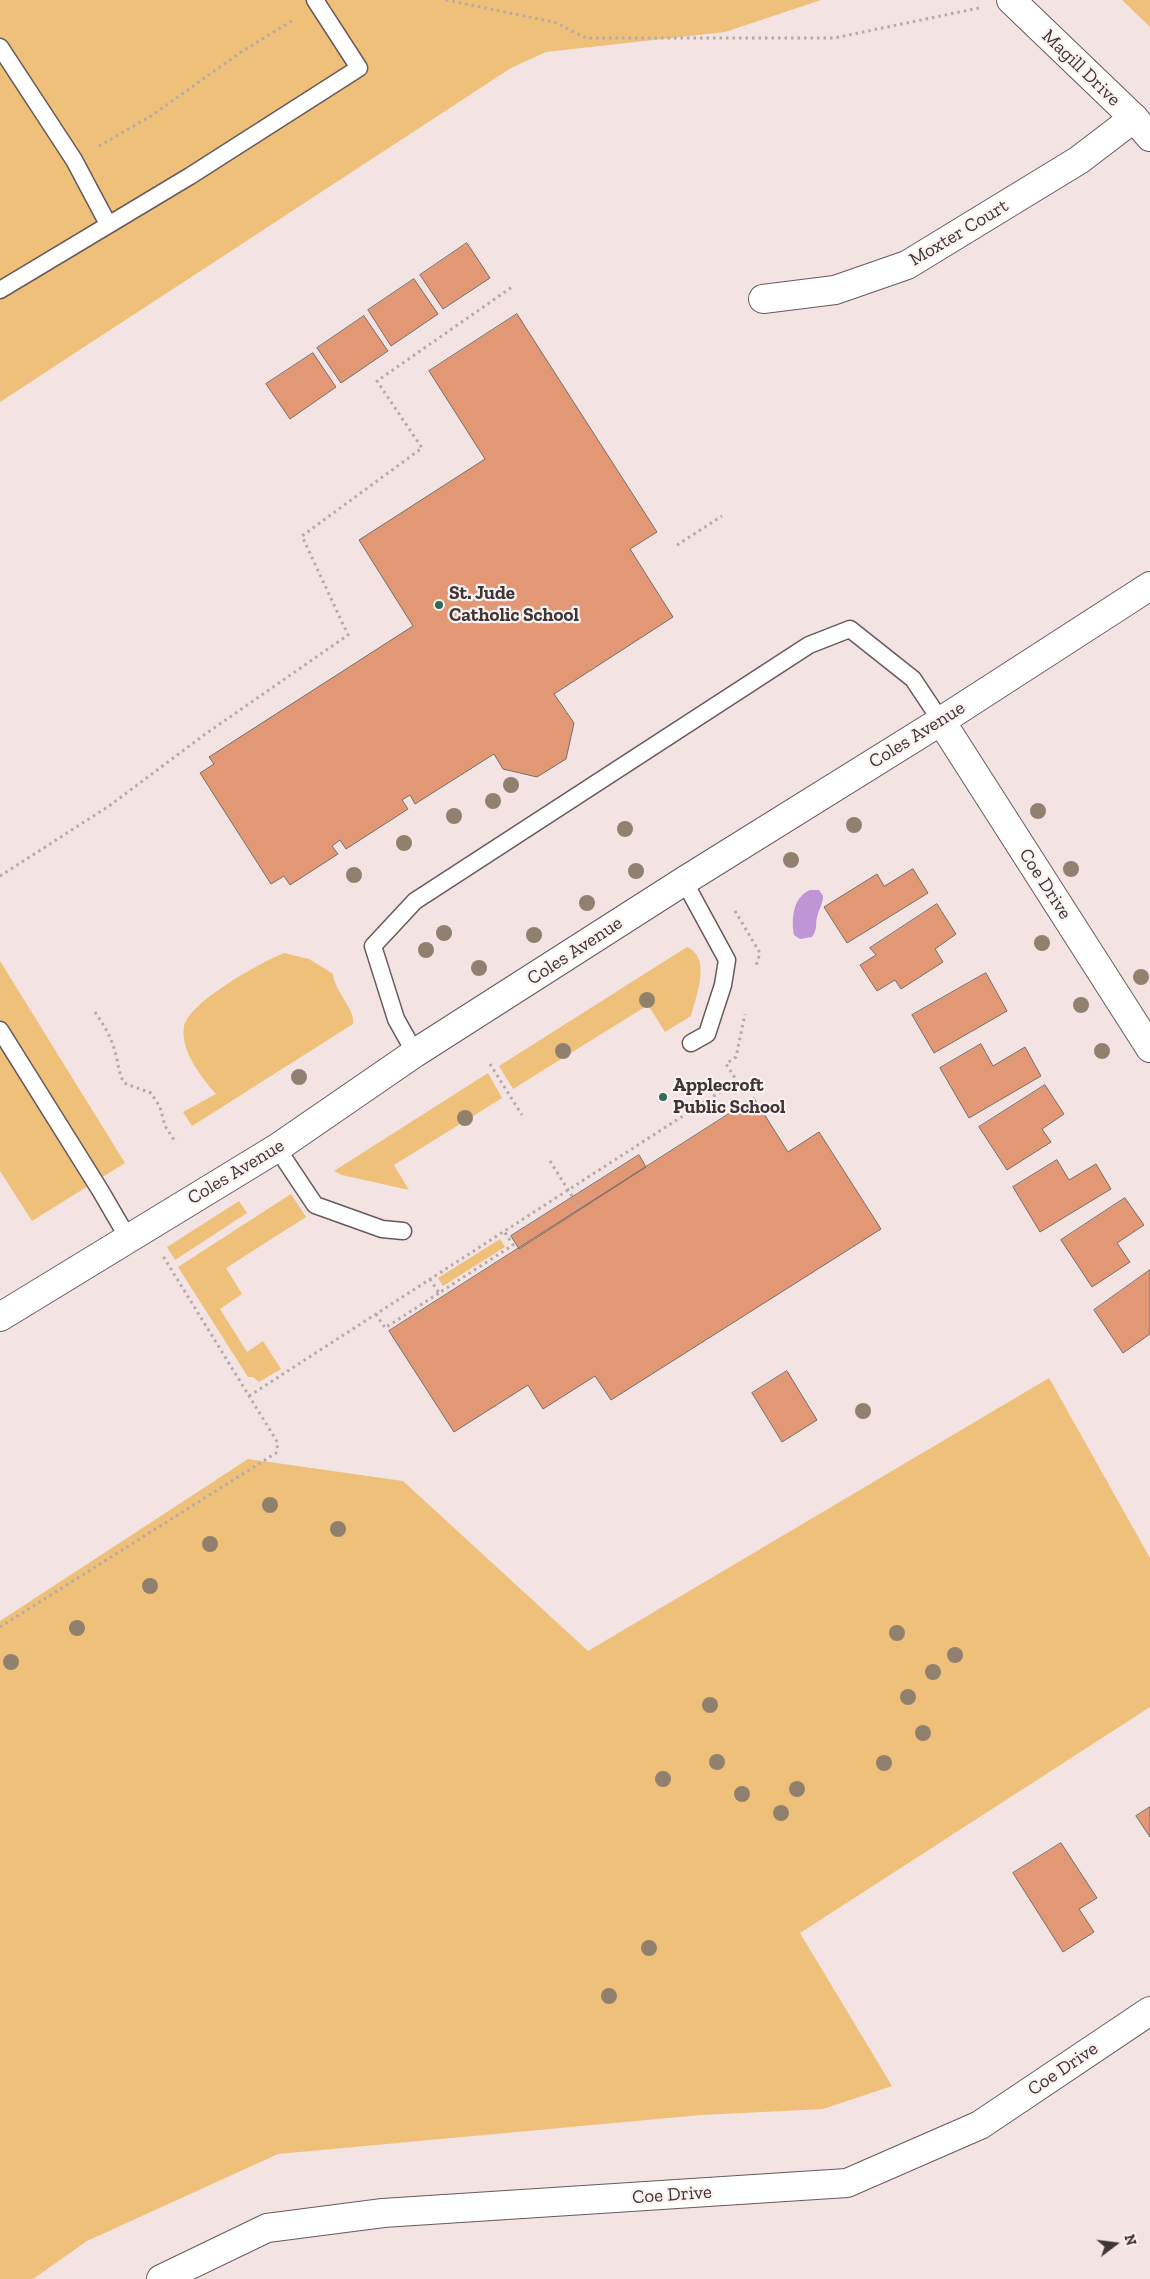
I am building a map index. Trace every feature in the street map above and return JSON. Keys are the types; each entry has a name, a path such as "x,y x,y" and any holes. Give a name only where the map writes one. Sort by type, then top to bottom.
{"street":[{"name":"Magill Drive","path":"1011,0 1142,128"},
{"name":"Moxter Court","path":"763,299 835,290 907,266 1079,160 1142,128"},
{"name":"Coles Avenue","path":"0,1317 277,1148 416,1053 684,881 941,721 1150,586"},
{"name":"Coe Drive","path":"941,721 1150,1048"},
{"name":"Coe Drive","path":"161,2279 267,2228 383,2213 847,2183 980,2125 1149,2015"}],"lane":[{"path":"0,290 190,176 359,68 317,2"},
{"path":"0,47 74,160 108,224"},
{"path":"416,1053 396,1019 373,946 415,901 801,651 850,629 912,679 941,721"},
{"path":"684,881 727,960 723,985 707,1034 691,1043"},
{"path":"0,1030 128,1238"},
{"path":"277,1148 315,1205 382,1229 404,1231"}],"path":[{"path":"446,0 554,22 586,38 834,38 934,19 1011,0"},
{"path":"74,160 151,116 241,52 317,2"},
{"path":"0,876 109,806 204,735 348,635 302,536 422,448 378,381 512,287"},
{"path":"677,545 722,516"},
{"path":"735,911 760,953 755,972"},
{"path":"249,1396 737,1081 726,1064 736,1057 746,1010"},
{"path":"95,1012 107,1030 114,1050 118,1071 124,1083 151,1093 160,1107 165,1126 176,1144"},
{"path":"490,1064 522,1115"},
{"path":"550,1161 580,1209"},
{"path":"376,1314 385,1328 439,1293 513,1245 504,1231"},
{"path":"0,1627 276,1453 278,1443 162,1254"},
{"path":"430,1279 439,1293"}],"shaded area":[{"path":"0,0 821,0 725,32 546,52 511,68 0,402"},
{"path":"1122,0 1150,0 1150,27"},
{"path":"810,890 819,890 823,896 822,902 814,934 812,937 800,939 794,935 794,909 804,893"},
{"path":"687,947 695,952 701,968 699,988 691,1016 665,1032 648,1005 513,1089 499,1066"},
{"path":"284,953 309,959 333,974 337,987 351,1013 353,1024 192,1126 183,1112 216,1094 193,1064 185,1045 184,1027 189,1017 198,1006 227,984"},
{"path":"0,961 125,1163 32,1221 0,1171"},
{"path":"488,1073 502,1098 394,1165 409,1190 342,1175 334,1171"},
{"path":"291,1194 306,1217 226,1268 242,1294 220,1309 247,1352 263,1341 281,1369 259,1382 253,1377 248,1377 178,1267"},
{"path":"239,1201 247,1213 175,1260 167,1247"},
{"path":"500,1239 505,1247 443,1286 438,1278"},
{"path":"1049,1378 1150,1558 1150,1707 800,1933 892,2086 823,2109 701,2115 278,2154 87,2241 33,2279 0,2279 0,1621 248,1459 403,1481 588,1651"}],"building":[{"path":"467,243 490,278 443,309 420,275"},
{"path":"414,279 438,314 391,346 368,310"},
{"path":"517,314 657,532 630,549 673,617 554,694 574,723 566,759 537,777 503,769 494,754 415,804 410,795 402,800 408,809 346,849 340,840 332,846 338,854 290,885 284,876 271,884 200,773 214,764 209,757 413,626 359,540 485,459 429,371"},
{"path":"364,316 388,351 341,383 317,348"},
{"path":"313,353 336,387 290,419 266,384"},
{"path":"913,869 928,893 847,943 824,907 877,874 884,886"},
{"path":"937,904 956,934 935,949 943,962 901,989 895,980 877,991 860,965 876,955 870,948"},
{"path":"986,973 1007,1011 934,1053 912,1015"},
{"path":"981,1044 993,1066 1025,1047 1041,1076 969,1118 940,1068"},
{"path":"1045,1085 1064,1114 1042,1129 1051,1142 1007,1170 979,1127"},
{"path":"754,1098 788,1152 819,1132 881,1229 611,1400 595,1376 543,1409 528,1385 454,1432 389,1331"},
{"path":"639,1155 646,1167 519,1249 511,1236"},
{"path":"1057,1160 1069,1180 1096,1164 1111,1189 1040,1232 1013,1187"},
{"path":"1125,1198 1144,1225 1117,1243 1130,1262 1092,1287 1061,1240"},
{"path":"1150,1270 1150,1334 1123,1353 1094,1310"},
{"path":"787,1371 817,1420 782,1442 752,1393"},
{"path":"1150,1807 1150,1837 1136,1816"},
{"path":"1061,1843 1097,1898 1079,1909 1094,1932 1063,1952 1013,1873"}],"place":[{"name":"St. Jude Catholic School","path":"439,605"},
{"name":"Applecroft Public School","path":"663,1097"}]}
